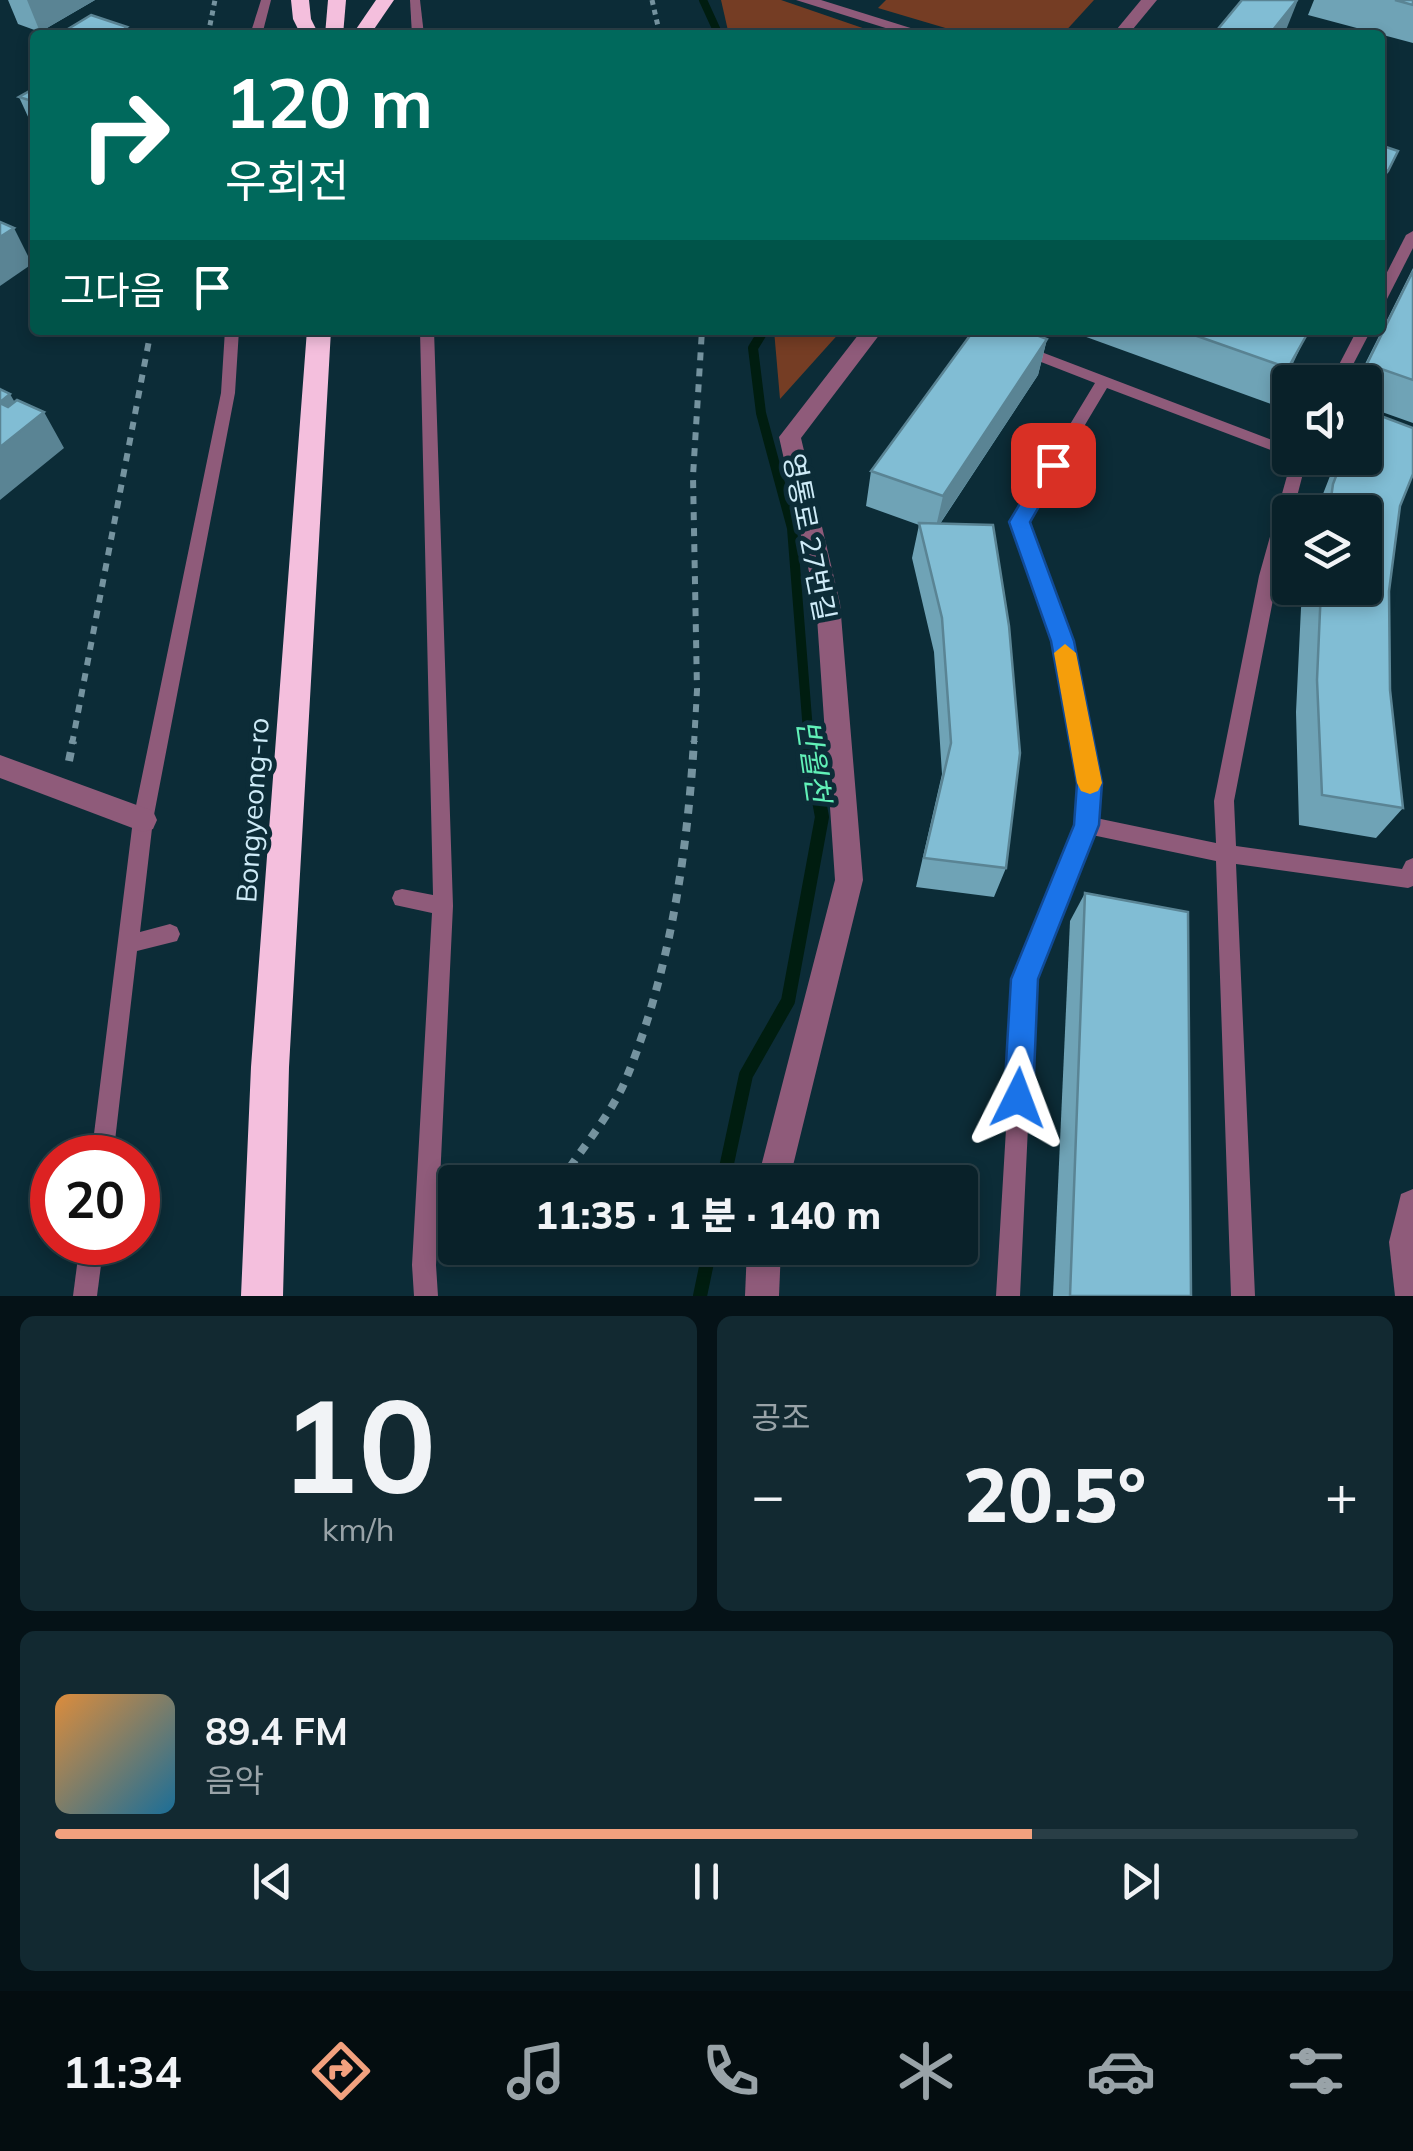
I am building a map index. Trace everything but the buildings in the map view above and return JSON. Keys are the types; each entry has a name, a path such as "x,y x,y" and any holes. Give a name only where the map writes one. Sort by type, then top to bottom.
{"highway":[{"path":"300,0 307,30"},
{"path":"334,30 336,0"},
{"path":"365,30 385,6 385,0"},
{"name":"Bongyeong-ro","path":"262,1296 270,1067 319,335"}],"street":[{"path":"804,0 908,30"},
{"path":"1124,30 1149,0"},
{"name":"영통로 27번길","path":"777,1165 849,880 828,603 790,438 869,335"},
{"path":"0,766 143,820"},
{"path":"1412,1296 1406,1242 1413,1206"},
{"path":"762,1296 763,1265"}],"lane":[{"path":"257,30 266,0"},
{"path":"415,0 418,30"},
{"path":"1385,289 1413,235"},
{"path":"105,1135 143,820 228,393 232,335"},
{"path":"426,1296 424,1265 443,906 427,335"},
{"path":"1345,365 1361,335"},
{"path":"1014,346 1272,445"},
{"path":"1008,1296 1024,979 1086,825 1090,783 1063,641 1020,522 1104,381"},
{"path":"1243,1296 1224,802 1266,576 1295,475"},
{"path":"1086,825 1226,854 1408,878 1413,867"},
{"path":"402,898 443,906"},
{"path":"128,944 170,934"},
{"path":"85,1296 89,1265"}],"path":[{"path":"209,30 215,0"},
{"path":"652,0 659,30"},
{"path":"63,790 150,335"},
{"path":"571,1165 624,1082 652,999 674,909 690,809 697,690 693,476 702,335"}],"shaded area":[{"path":"721,0 781,0 868,30 728,30"},
{"path":"886,0 1094,0 1067,30 952,30 878,8"},
{"path":"774,335 838,335 780,399"}],"waterway":[{"name":"반월천","path":"703,0 717,30"},
{"name":"반월천","path":"761,335 753,348 761,413 792,528 809,744"},
{"name":"반월천","path":"727,1165 746,1075 788,1001 822,817 808,741"},
{"name":"반월천","path":"700,1296 706,1265"}],"slow traffic":[{"path":"1065,653 1090,783"}],"route":[{"path":"1018,1098 1024,979 1086,825 1090,783 1063,641 1020,522 1053,465"}]}
